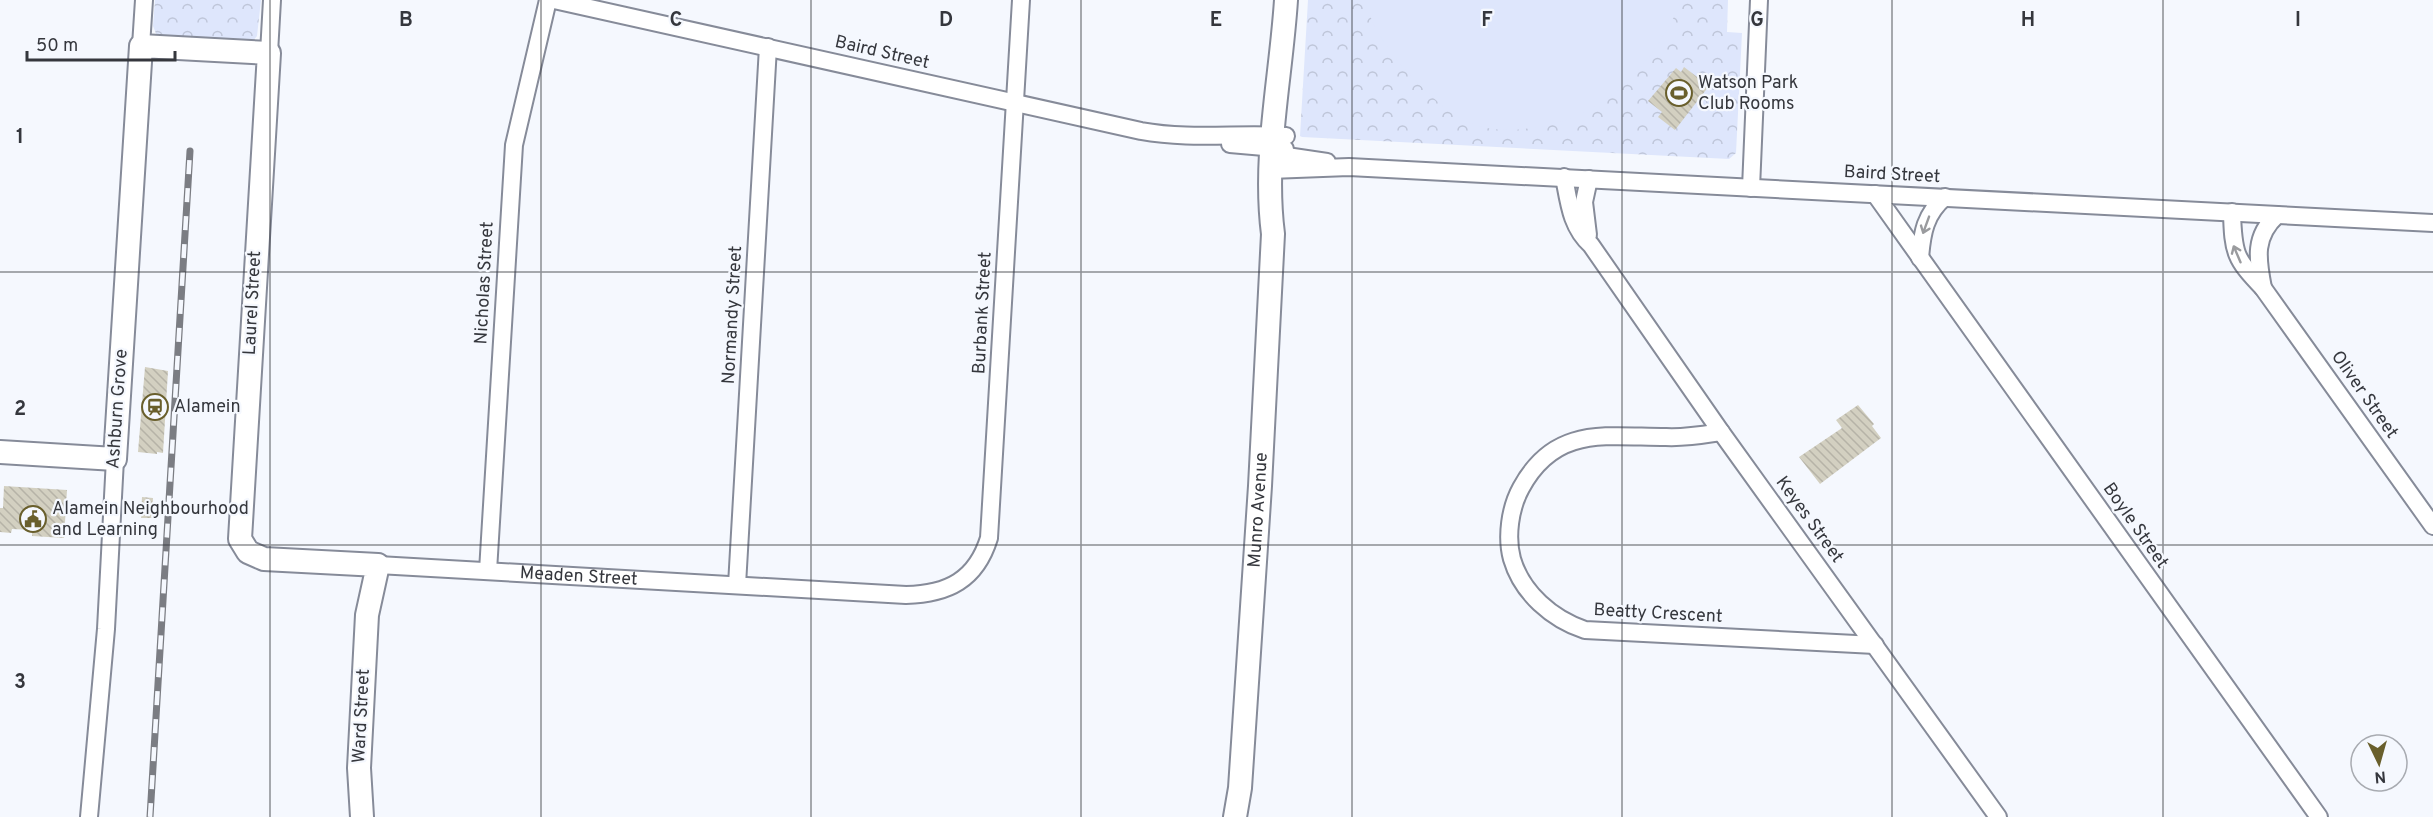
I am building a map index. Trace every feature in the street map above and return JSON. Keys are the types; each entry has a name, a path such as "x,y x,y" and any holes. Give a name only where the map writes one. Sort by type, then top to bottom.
{"street":[{"name":"Ashburn Grove","path":"89,817 106,629 144,0"},
{"name":"Laurel Street","path":"240,539 272,0"},
{"name":"Nicholas Street","path":"488,571 514,145 548,0"},
{"name":"Baird Street","path":"555,0 1141,131 1203,138 1349,166 2433,223"},
{"name":"Burbank Street","path":"926,595 951,587 966,576 976,566 989,537 1021,0"},
{"name":"Munro Avenue","path":"1235,817 1240,788 1260,486 1273,234 1269,202 1278,152 1275,96 1283,58 1286,0"},
{"path":"1750,188 1759,0"},
{"name":"Normandy Street","path":"737,585 768,47"},
{"path":"141,52 269,60"},
{"name":"Keyes Street","path":"1564,177 1577,229 1591,245 1720,432 1998,817"},
{"name":"Keyes Street","path":"1589,178 1584,195 1584,214 1591,245"},
{"name":"Boyle Street","path":"1875,195 2319,817"},
{"path":"1920,258 1922,236 1927,219 1934,206 1944,197"},
{"name":"Oliver Street","path":"2232,213 2234,250 2238,259 2263,288 2433,525"},
{"name":"Oliver Street","path":"2263,288 2259,270 2260,241 2266,225 2277,215"},
{"name":"Beatty Crescent","path":"1720,432 1688,437 1593,436 1577,439 1537,464 1526,478 1513,507 1510,547 1512,559 1524,586 1558,618 1585,630 1875,645"},
{"path":"0,452 115,459"},
{"name":"Meaden Street","path":"240,539 248,552 264,559 926,595"},
{"name":"Ward Street","path":"362,817 359,768 370,565"},
{"name":"Munro Avenue","path":"1240,788 1242,817"}],"green space":[{"path":"155,0 261,0 257,36 251,43 157,36 153,26"},
{"path":"1308,0 1728,0 1727,32 1742,33 1736,153 1729,159 1302,137 1300,136"},
{"path":"1365,0 1682,0 1658,45 1643,65 1607,99 1563,121 1538,127 1503,130 1487,128 1463,120 1449,111 1419,84 1386,45 1373,23"}],"building":[{"name":"Watson Park Club Rooms","path":"1684,67 1709,86 1675,130 1658,117 1662,112 1648,101 1676,68 1681,72"},
{"path":"145,367 168,371 163,453 138,452"},
{"path":"1858,405 1874,424 1872,426 1881,438 1820,484 1799,457 1842,428 1836,420"},
{"name":"Alamein Neighbourhood and Learning","path":"4,486 67,490 64,538 32,536 32,530 12,529 11,533 0,532 0,508 3,508"},
{"path":"142,497 153,498 152,518 141,518"}],"railway":[{"path":"150,817 190,151"}],"place":[{"name":"Watson Park Club Rooms","path":"1679,93"},
{"name":"Alamein","path":"155,407"},
{"name":"Alamein Neighbourhood and Learning","path":"33,519"}]}
